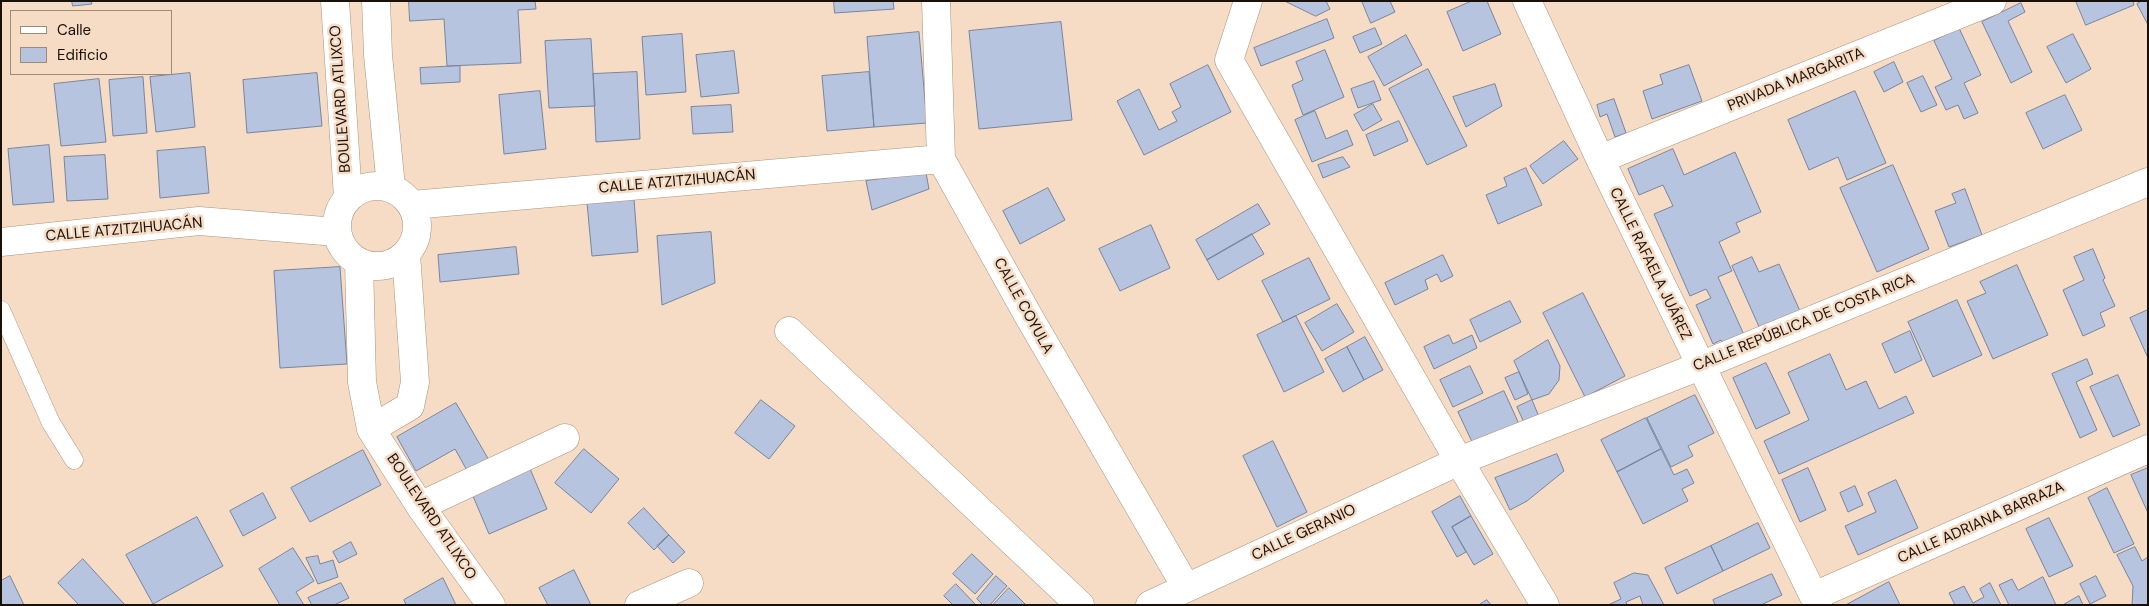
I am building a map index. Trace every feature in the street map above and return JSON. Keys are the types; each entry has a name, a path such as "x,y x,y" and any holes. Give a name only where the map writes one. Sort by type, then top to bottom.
{"street":[{"name":"BOULEVARD ATLIXCO","path":"335,1 348,197"},
{"path":"337,232 341,244 348,254 359,262 371,266 384,266 396,262 406,254 413,243 417,231 417,218 412,205 403,194 391,187 378,55 376,1"},
{"name":"CALLE COYULA","path":"936,1 941,159 1029,317 1186,587"},
{"path":"1248,1 1228,60 1459,461 1545,605"},
{"name":"CALLE RAFAELA JUÁREZ","path":"1527,1 1600,159 1816,600"},
{"name":"PRIVADA MARGARITA","path":"1600,159 1992,1"},
{"path":"339,64 378,55"},
{"name":"CALLE ATZITZIHUACÁN","path":"412,205 941,159"},
{"name":"CALLE REPÚBLICA DE COSTA RICA","path":"1459,461 1700,366 2148,182"},
{"name":"BOULEVARD ATLIXCO","path":"337,232 338,213 348,197 364,187 377,185 391,187"},
{"name":"CALLE ATZITZIHUACÁN","path":"1,242 199,221 337,232"},
{"path":"371,429 410,406 415,382 406,254"},
{"name":"BOULEVARD ATLIXCO","path":"359,262 362,382 371,429 420,506 491,605"},
{"path":"789,331 1080,605"},
{"path":"420,506 565,438"},
{"name":"CALLE ADRIANA BARRAZA","path":"1816,600 2148,449"},
{"name":"CALLE GERANIO","path":"1150,605 1459,461"},
{"path":"640,605 689,583"}],"lane":[{"path":"1,310 51,423 74,460"}],"building":[{"path":"72,1 91,1 92,4 73,6"},
{"path":"409,1 535,1 536,9 518,10 521,63 447,66 444,19 410,21"},
{"path":"834,1 893,1 894,9 835,13"},
{"path":"1285,1 1326,1 1330,9 1316,16"},
{"path":"1362,1 1390,1 1395,12 1371,23"},
{"path":"1472,1 1487,1 1501,34 1463,51 1447,12"},
{"path":"2076,1 2133,1 2134,5 2086,25"},
{"path":"2142,1 2148,1 2148,25 2137,4"},
{"path":"2021,3 2025,12 2008,21 2032,72 2011,83 1982,22"},
{"path":"1327,19 1334,38 1261,66 1254,48"},
{"path":"1061,22 1072,120 979,129 969,31"},
{"path":"1375,28 1382,44 1360,53 1353,37"},
{"path":"1959,28 1981,75 1964,83 1978,113 1964,119 1958,105 1946,110 1935,87 1952,79 1934,41"},
{"path":"919,32 927,123 874,127 867,37"},
{"path":"682,34 686,92 646,95 642,37"},
{"path":"2073,34 2091,69 2066,83 2047,47"},
{"path":"1406,35 1422,65 1384,86 1368,57"},
{"path":"591,39 595,106 549,108 545,41"},
{"path":"1325,50 1344,97 1303,115 1292,85 1303,80 1296,62"},
{"path":"734,51 739,93 701,97 696,55"},
{"path":"1894,62 1903,82 1884,92 1874,72"},
{"path":"1208,65 1231,112 1144,155 1117,101 1139,89 1159,130 1177,121 1172,112 1181,107 1170,84"},
{"path":"1689,65 1702,101 1652,119 1643,91 1663,84 1660,75"},
{"path":"460,66 460,82 421,84 420,68"},
{"path":"1428,69 1467,146 1427,165 1389,89"},
{"path":"637,72 640,139 596,142 593,74"},
{"path":"869,72 874,127 827,131 822,76"},
{"path":"190,73 195,127 156,132 150,77"},
{"path":"317,73 322,126 247,133 243,80"},
{"path":"1923,76 1937,105 1921,112 1907,83"},
{"path":"143,77 147,133 113,136 109,80"},
{"path":"99,79 106,142 61,146 54,84"},
{"path":"1374,81 1381,100 1358,108 1351,89"},
{"path":"1495,84 1502,106 1466,127 1453,97"},
{"path":"540,91 546,149 504,154 499,95"},
{"path":"1855,91 1886,163 1847,180 1838,157 1809,170 1788,120"},
{"path":"2065,95 2082,130 2043,149 2026,113"},
{"path":"1614,99 1626,133 1615,137 1607,114 1600,117 1597,105"},
{"path":"1373,104 1382,120 1363,131 1354,115"},
{"path":"731,105 733,132 693,134 691,107"},
{"path":"1315,111 1326,139 1347,130 1353,145 1312,162 1295,120"},
{"path":"1399,121 1408,141 1374,156 1366,135"},
{"path":"1564,141 1578,159 1543,184 1530,166"},
{"path":"49,145 54,202 13,205 8,149"},
{"path":"205,147 209,193 160,198 157,151"},
{"path":"1673,149 1684,175 1735,152 1761,212 1736,223 1740,232 1719,242 1732,271 1718,277 1745,337 1725,347 1721,340 1713,344 1696,305 1711,298 1706,289 1690,296 1654,214 1673,206 1663,185 1639,195 1628,169"},
{"path":"105,155 108,199 67,201 64,157"},
{"path":"1343,157 1350,167 1323,178 1318,165"},
{"path":"1893,165 1929,249 1877,272 1840,188"},
{"path":"1526,168 1542,205 1498,224 1486,195 1507,186 1504,178"},
{"path":"926,173 929,189 872,210 866,181"},
{"path":"1048,188 1065,220 1020,244 1003,211"},
{"path":"1965,189 1982,235 1949,247 1935,211 1956,203 1952,194"},
{"path":"634,199 638,252 592,256 587,203"},
{"path":"1258,204 1270,224 1207,260 1196,240"},
{"path":"1151,225 1170,268 1120,291 1099,249"},
{"path":"711,232 715,283 662,305 657,236"},
{"path":"1252,234 1264,254 1218,280 1207,260"},
{"path":"516,247 519,274 440,282 438,255"},
{"path":"2093,249 2105,278 2103,280 2115,306 2100,313 2105,326 2083,336 2063,290 2084,280 2074,257"},
{"path":"1443,255 1453,276 1441,282 1437,274 1425,280 1428,289 1395,305 1385,283"},
{"path":"1752,257 1759,272 1779,264 1800,311 1760,329 1732,266"},
{"path":"1309,258 1330,299 1283,322 1262,281"},
{"path":"2017,265 2048,335 1993,359 1967,301 1986,293 1980,282"},
{"path":"340,267 347,364 280,368 274,271"},
{"path":"1583,293 1625,376 1585,397 1543,313"},
{"path":"1957,300 1982,355 1933,377 1908,322"},
{"path":"1510,301 1521,322 1480,342 1470,320"},
{"path":"1337,304 1354,332 1322,351 1305,323"},
{"path":"2148,310 2148,358 2130,318"},
{"path":"1296,316 1324,372 1284,392 1257,335"},
{"path":"1910,331 1922,360 1895,373 1882,344"},
{"path":"1449,335 1453,344 1472,335 1477,348 1434,369 1424,347"},
{"path":"1365,337 1383,370 1364,380 1347,347"},
{"path":"1548,340 1560,366 1559,380 1549,394 1532,400 1514,361"},
{"path":"1347,347 1364,380 1343,392 1325,359"},
{"path":"1830,354 1846,390 1866,381 1879,409 1906,396 1914,413 1779,474 1764,441 1809,420 1788,373"},
{"path":"2087,359 2093,374 2076,382 2097,430 2080,438 2052,374"},
{"path":"1766,363 1790,413 1756,429 1733,378"},
{"path":"1470,366 1483,393 1453,407 1440,380"},
{"path":"1519,372 1528,394 1515,400 1505,378"},
{"path":"2118,375 2140,425 2113,437 2090,387"},
{"path":"1504,391 1519,424 1474,446 1458,412"},
{"path":"1695,395 1714,433 1688,446 1693,456 1671,467 1647,418"},
{"path":"761,400 795,426 769,459 735,433"},
{"path":"1532,400 1540,419 1525,425 1517,407"},
{"path":"456,403 490,462 469,474 455,449 416,471 397,437"},
{"path":"1646,418 1661,449 1617,472 1601,440"},
{"path":"1273,441 1307,512 1277,527 1243,456"},
{"path":"584,449 619,479 591,513 555,483"},
{"path":"1661,449 1674,475 1687,469 1694,483 1682,489 1688,501 1643,524 1617,472"},
{"path":"363,450 381,485 310,522 291,488"},
{"path":"1557,454 1564,471 1527,501 1510,510 1495,478"},
{"path":"528,464 547,509 489,534 470,489"},
{"path":"1808,468 1826,510 1800,522 1782,480"},
{"path":"2148,468 2148,513 2131,475"},
{"path":"1896,480 1918,528 1858,555 1845,526 1876,512 1868,493"},
{"path":"1855,486 1863,505 1848,512 1840,493"},
{"path":"2107,488 2134,544 2114,553 2088,498"},
{"path":"263,493 276,518 243,536 230,511"},
{"path":"1460,496 1471,516 1452,527 1466,552 1457,557 1432,512"},
{"path":"644,508 669,535 654,550 628,523"},
{"path":"1471,516 1493,554 1474,565 1452,527"},
{"path":"197,517 223,566 153,604 126,555"},
{"path":"2049,518 2073,566 2049,577 2026,529"},
{"path":"1758,523 1770,548 1723,571 1711,546"},
{"path":"669,535 685,552 673,563 657,546"},
{"path":"351,542 357,554 339,563 333,552"},
{"path":"1711,546 1723,571 1677,594 1665,568"},
{"path":"2135,547 2142,561 2148,557 2148,605 2132,605 2133,586 2117,555"},
{"path":"293,548 314,581 296,592 304,605 280,605 259,569"},
{"path":"972,554 993,574 975,594 953,574"},
{"path":"318,556 320,564 333,560 338,577 318,584 306,558"},
{"path":"83,559 125,605 79,605 58,583"},
{"path":"574,570 591,605 548,605 539,588"},
{"path":"1634,573 1648,575 1664,605 1643,605 1640,596 1626,602 1627,605 1608,605 1621,599 1614,583"},
{"path":"1772,574 1782,595 1761,605 1715,605 1713,600"},
{"path":"10,576 24,605 1,605 1,581"},
{"path":"996,576 1007,586 990,605 983,605 977,599"},
{"path":"2096,576 2106,596 2090,604 2080,584"},
{"path":"2043,577 2056,605 2009,605 1999,585 2012,579 2018,590"},
{"path":"443,578 456,605 406,605 404,600"},
{"path":"1889,582 1900,605 1846,605"},
{"path":"341,583 349,598 334,605 312,605 308,598"},
{"path":"1990,583 2001,605 1955,605 1949,593 1964,586 1973,603 1984,597 1980,589"},
{"path":"956,584 976,605 953,605 944,596"},
{"path":"1009,588 1026,605 993,605"},
{"path":"2079,596 2083,605 2063,605"},
{"path":"1487,600 1491,605 1479,605"}]}
